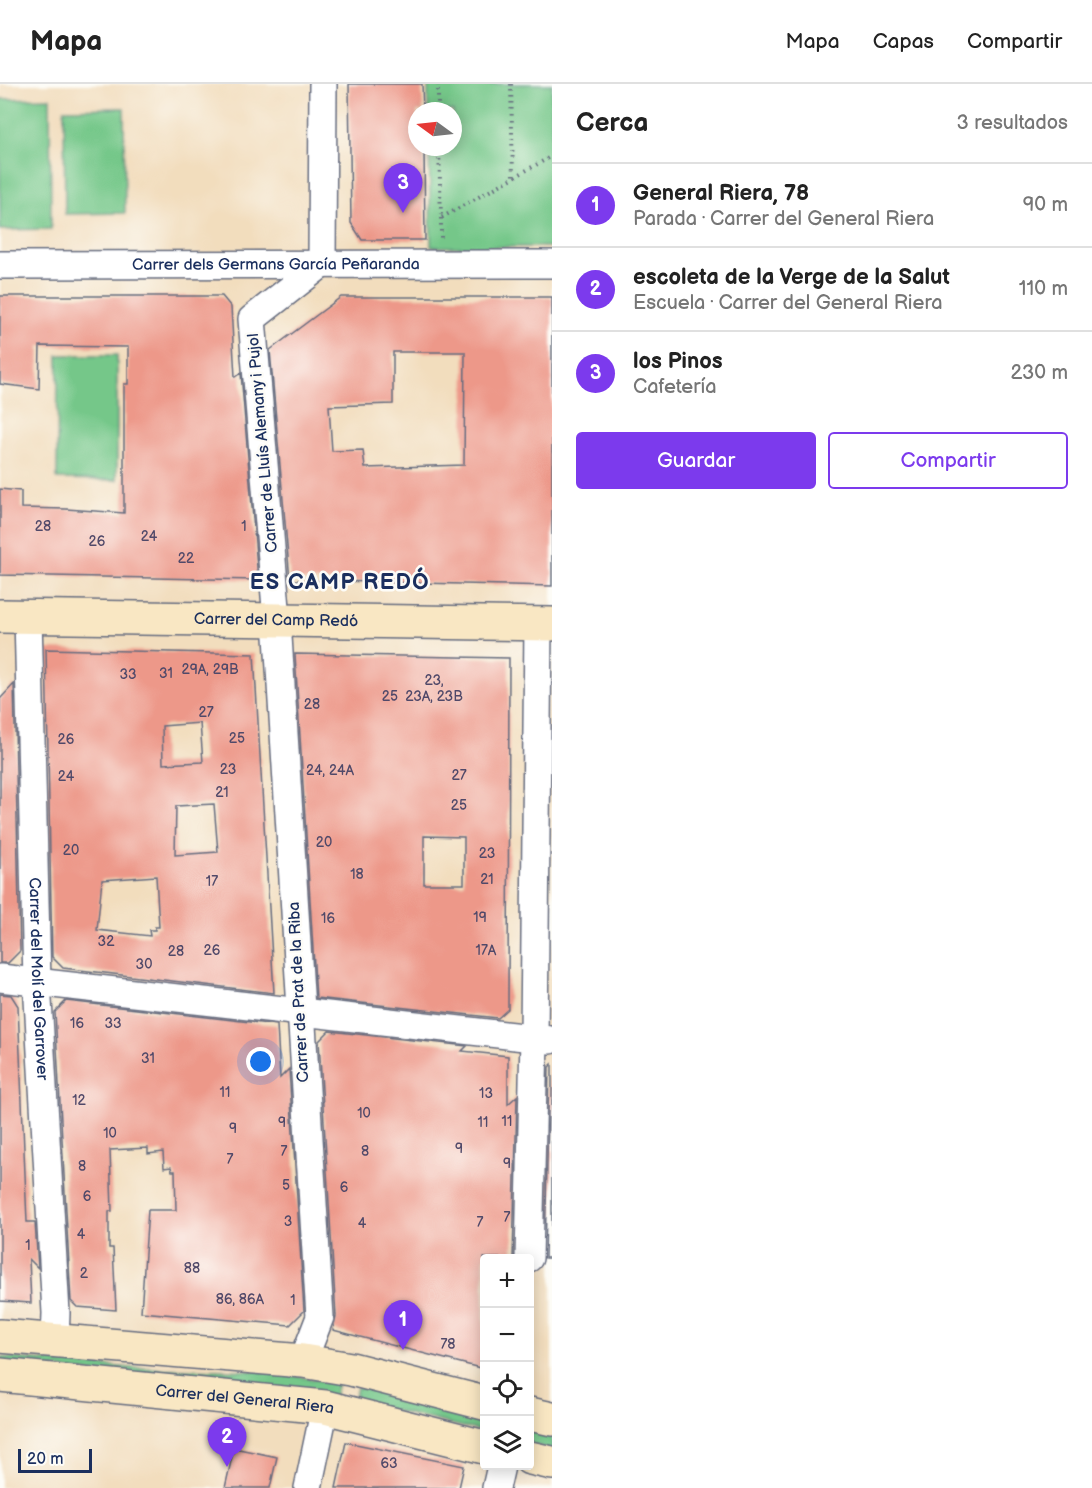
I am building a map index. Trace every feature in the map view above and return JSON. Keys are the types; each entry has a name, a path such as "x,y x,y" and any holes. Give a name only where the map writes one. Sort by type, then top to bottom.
{"main road":[{"name":"Carrer del Camp Redó","path":"14,616 545,624"},
{"path":"0,1336 303,1361 351,1370 480,1401"},
{"name":"Carrer del General Riera","path":"0,1375 325,1407 480,1447"},
{"path":"534,1415 552,1419"},
{"path":"534,1459 552,1463"}],"street":[{"path":"322,264 323,84"},
{"name":"Carrer de Lluís Alemany i Pujol","path":"277,620 252,319 322,264"},
{"name":"Carrer dels Germans García Peñaranda","path":"0,265 552,264"},
{"name":"Carrer del Molí del Garrover","path":"14,616 56,1341"},
{"name":"Carrer de Prat de la Riba","path":"277,620 320,1317 303,1361"},
{"path":"529,1254 543,1039 545,624"},
{"path":"0,978 543,1039"},
{"path":"308,1488 325,1407"},
{"path":"496,1488 500,1470"}],"path":[{"path":"438,84 438,102"},
{"path":"511,84 513,178"},
{"path":"439,156 441,218 552,156"}],"green space":[{"path":"428,84 552,84 552,247 431,247 429,156 462,156 462,102 428,102"},
{"path":"50,98 51,229 0,230 0,99"},
{"path":"124,108 125,213 65,214 64,109"},
{"path":"58,355 117,355 117,480 57,479"},
{"path":"0,1357 133,1368 264,1371 338,1383 334,1397 0,1363"},
{"path":"357,1387 480,1416 480,1431 354,1401"},
{"path":"534,1429 552,1434 552,1450 534,1445"}],"building":[{"path":"349,84 422,84 423,102 408,102 408,156 424,156 425,240 362,240 351,223"},
{"path":"0,296 222,296 231,307 235,377 241,373 258,580 0,575 0,489 21,491 21,508 124,513 124,384 128,384 128,347 40,346 39,389 0,384"},
{"path":"341,297 552,297 552,586 290,580 270,350","holes":["393,352 465,352 464,465 365,468 363,450 332,451 329,406 393,404"]},
{"path":"46,649 254,654 274,993 63,968 52,957","holes":["200,723 203,762 163,764 162,726","214,804 218,852 175,855 176,806","156,876 159,927 149,930 150,936 97,930 102,880"]},
{"path":"295,654 509,658 508,1009 498,1018 316,998","holes":["424,836 464,837 464,884 424,884"]},
{"path":"14,684 20,951 8,963 0,963 0,699"},
{"path":"0,994 11,995 18,1006 27,1222 35,1222 38,1268 29,1259 31,1303 0,1301"},
{"path":"66,1001 277,1025 280,1078 289,1069 304,1311 290,1325 141,1312 148,1210 176,1210 175,1171 172,1171 171,1167 164,1168 163,1152 148,1154 148,1148 110,1150 112,1211 109,1211 109,1248 113,1248 116,1310 77,1307 71,1301 55,1012"},
{"path":"329,1031 467,1046 462,1051 508,1056 508,1104 517,1096 513,1254 480,1254 480,1368 333,1330 336,1316 319,1041"},
{"path":"552,1064 552,1258 545,1258 549,1067"},
{"path":"346,1442 464,1466 459,1488 336,1488"},
{"path":"234,1448 277,1457 270,1488 225,1488"}],"place":[{"name":"los Pinos","path":"403,213"},
{"name":"General Riera, 78","path":"403,1350"},
{"name":"escoleta de la Verge de la Salut","path":"227,1467"}],"district":[{"name":"ES CAMP REDÓ","path":"340,582"}]}
